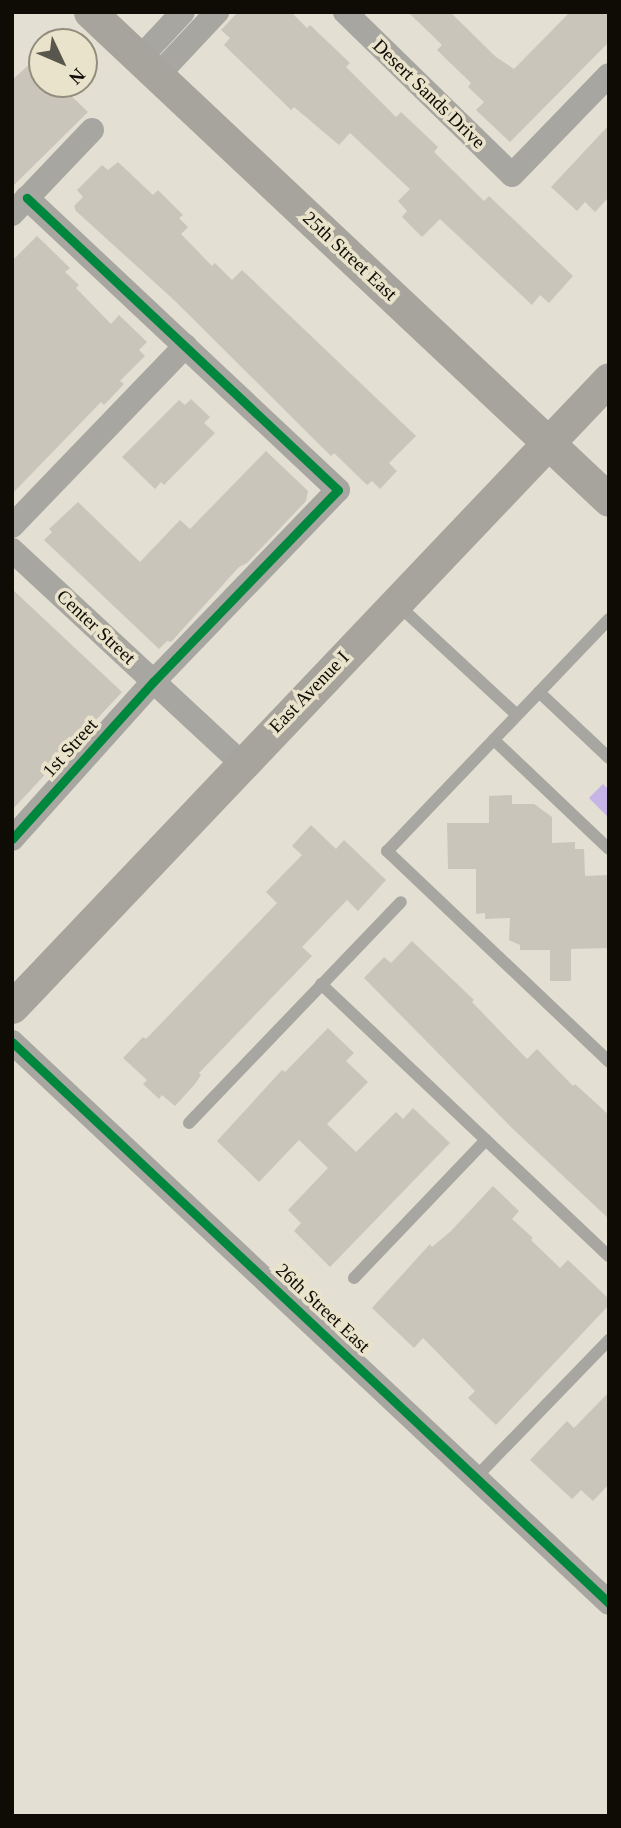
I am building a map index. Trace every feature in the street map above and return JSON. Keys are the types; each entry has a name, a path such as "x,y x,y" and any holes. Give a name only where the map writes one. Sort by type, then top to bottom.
{"main road":[{"name":"25th Street East","path":"90,12 609,500"},
{"name":"East Avenue I","path":"12,1007 241,763 609,379"}],"street":[{"path":"148,67 183,12"},
{"path":"148,67 217,12"},
{"name":"Desert Sands Drive","path":"347,13 512,175 609,75"},
{"path":"12,526 185,346 20,206 92,130"},
{"name":"1st Street","path":"12,839 154,681 338,490 185,346"},
{"name":"Center Street","path":"12,550 241,763"},
{"name":"26th Street East","path":"12,1042 609,1602"}],"lane":[{"path":"396,603 517,715"},
{"path":"609,620 387,850 609,1062"},
{"path":"539,692 609,758"},
{"path":"494,740 609,849"},
{"path":"189,1123 401,902"},
{"path":"321,984 609,1256"},
{"path":"354,1278 486,1140"},
{"path":"477,1476 609,1340"}],"shaded area":[{"path":"603,784 609,790 609,818 589,798"}],"building":[{"path":"238,12 291,12 307,28 310,25 350,63 346,67 396,117 401,112 438,147 434,152 484,201 489,196 573,276 549,303 540,295 532,305 440,219 422,237 402,217 407,211 398,201 410,189 350,133 339,145 294,107 291,110 224,45 230,38 221,30"},
{"path":"408,12 450,12 496,57 514,69 570,12 609,12 609,42 510,142 476,110 484,102 468,87 471,83 437,50 442,45"},
{"path":"28,66 28,98 74,98 88,112 12,187 12,80"},
{"path":"609,125 609,197 595,212 585,202 577,211 551,187"},
{"path":"118,162 153,195 158,190 183,215 179,218 188,227 181,234 212,266 215,263 232,280 242,270 416,436 389,463 397,471 380,489 372,481 367,485 334,453 331,456 174,300 76,211 74,206 83,197 77,190 102,165 108,170"},
{"path":"37,236 70,268 65,272 79,285 76,288 111,324 119,315 147,342 139,350 145,356 120,381 124,384 104,405 101,402 12,494 12,261"},
{"path":"191,399 210,417 204,423 215,433 164,485 161,482 155,489 122,457 179,400 185,405"},
{"path":"266,451 308,491 306,501 247,563 239,567 171,642 167,641 159,649 44,540 52,532 49,529 78,502 140,562 180,520 190,529"},
{"path":"12,589 122,692 12,810"},
{"path":"512,795 512,804 534,804 552,817 552,843 575,842 575,849 584,849 585,876 609,875 609,948 571,949 571,981 550,981 550,950 520,950 520,945 509,940 510,918 485,919 485,913 476,914 476,869 448,869 447,823 489,823 489,796"},
{"path":"311,825 336,849 344,840 386,880 358,911 347,900 302,947 312,956 199,1073 201,1075 195,1084 175,1106 162,1095 159,1099 143,1084 147,1080 123,1058 143,1037 146,1039 277,903 266,892 302,855 292,846"},
{"path":"412,941 474,1000 472,1002 527,1059 537,1049 573,1086 575,1084 609,1115 609,1219 513,1129 364,978 384,957 391,963"},
{"path":"328,1028 354,1053 346,1061 368,1082 327,1124 356,1152 396,1112 403,1119 413,1108 450,1143 330,1267 294,1231 301,1223 288,1210 328,1168 299,1140 259,1182 217,1141 282,1070 285,1072"},
{"path":"493,1186 519,1211 512,1219 533,1238 531,1240 560,1268 568,1260 609,1299 609,1305 496,1425 468,1398 475,1391 423,1338 414,1348 372,1308 430,1244 432,1247 451,1231"},
{"path":"609,1392 609,1484 593,1501 581,1490 572,1499 530,1460 567,1421 574,1428"}],"cycle path":[{"path":"12,839 154,681 338,490 27,198"},
{"path":"12,1042 609,1603"}]}
